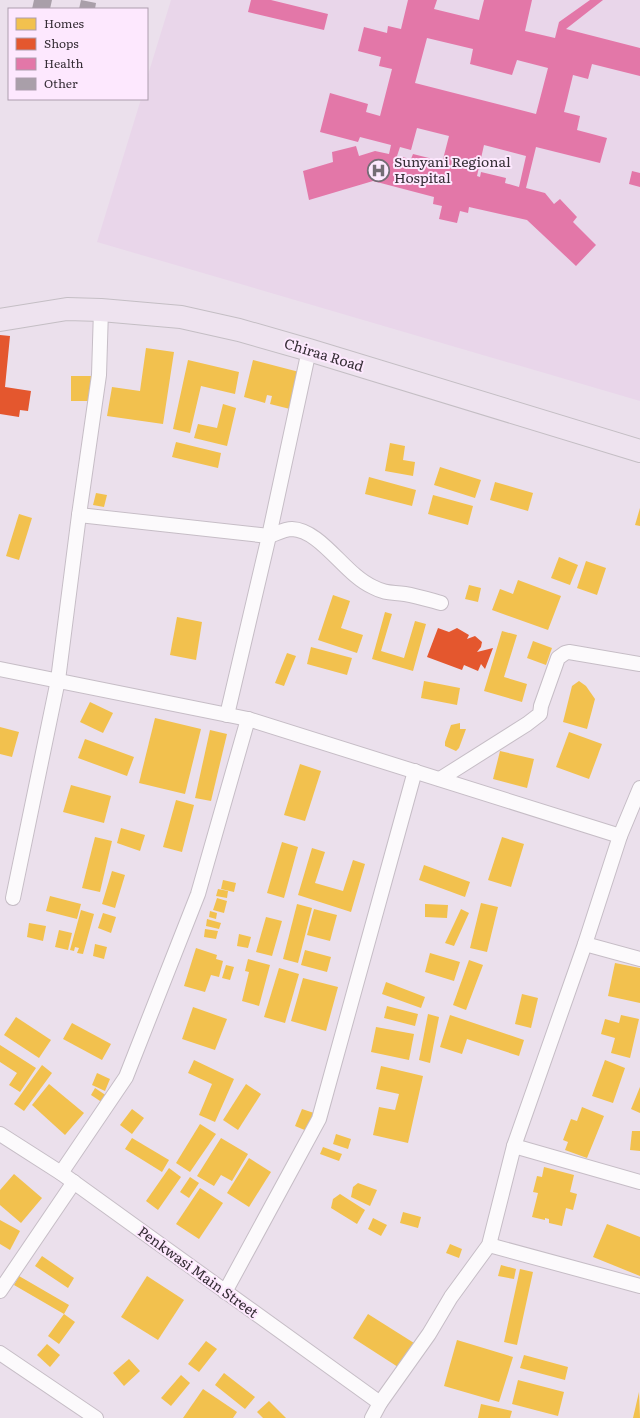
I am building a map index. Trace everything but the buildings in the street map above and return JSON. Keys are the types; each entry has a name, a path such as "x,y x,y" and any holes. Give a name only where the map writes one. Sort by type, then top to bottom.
{"highway":[{"name":"Chiraa Road","path":"0,320 67,309 101,310 180,317 239,330 309,350 640,451"}],"street":[{"path":"13,898 58,680 99,375 101,310"},
{"path":"227,714 269,536 309,350"},
{"path":"79,515 269,536 291,529 305,531 317,540 359,580 372,587 388,593 405,594 441,603"},
{"path":"440,779 527,724 540,714 541,706 558,658 565,653 569,652 640,664"},
{"path":"0,669 248,719 620,836"},
{"path":"61,1173 126,1077 198,894 248,719"},
{"path":"225,1292 319,1119 414,771"},
{"path":"372,1418 380,1404 429,1334 451,1297 489,1245 514,1146 620,836 640,788"},
{"path":"584,944 640,959"},
{"name":"Penkwasi Main Street","path":"0,1134 74,1182 380,1404"},
{"path":"514,1146 640,1182"},
{"path":"0,1291 74,1182"},
{"path":"489,1245 640,1286"},
{"path":"0,1353 96,1418"}],"shaded area":[{"name":"Sunyani Regional Hospital","path":"171,0 640,0 640,401 97,242 141,100 148,100 148,75"}],"place":[{"name":"Sunyani Regional Hospital","path":"379,170"}]}
